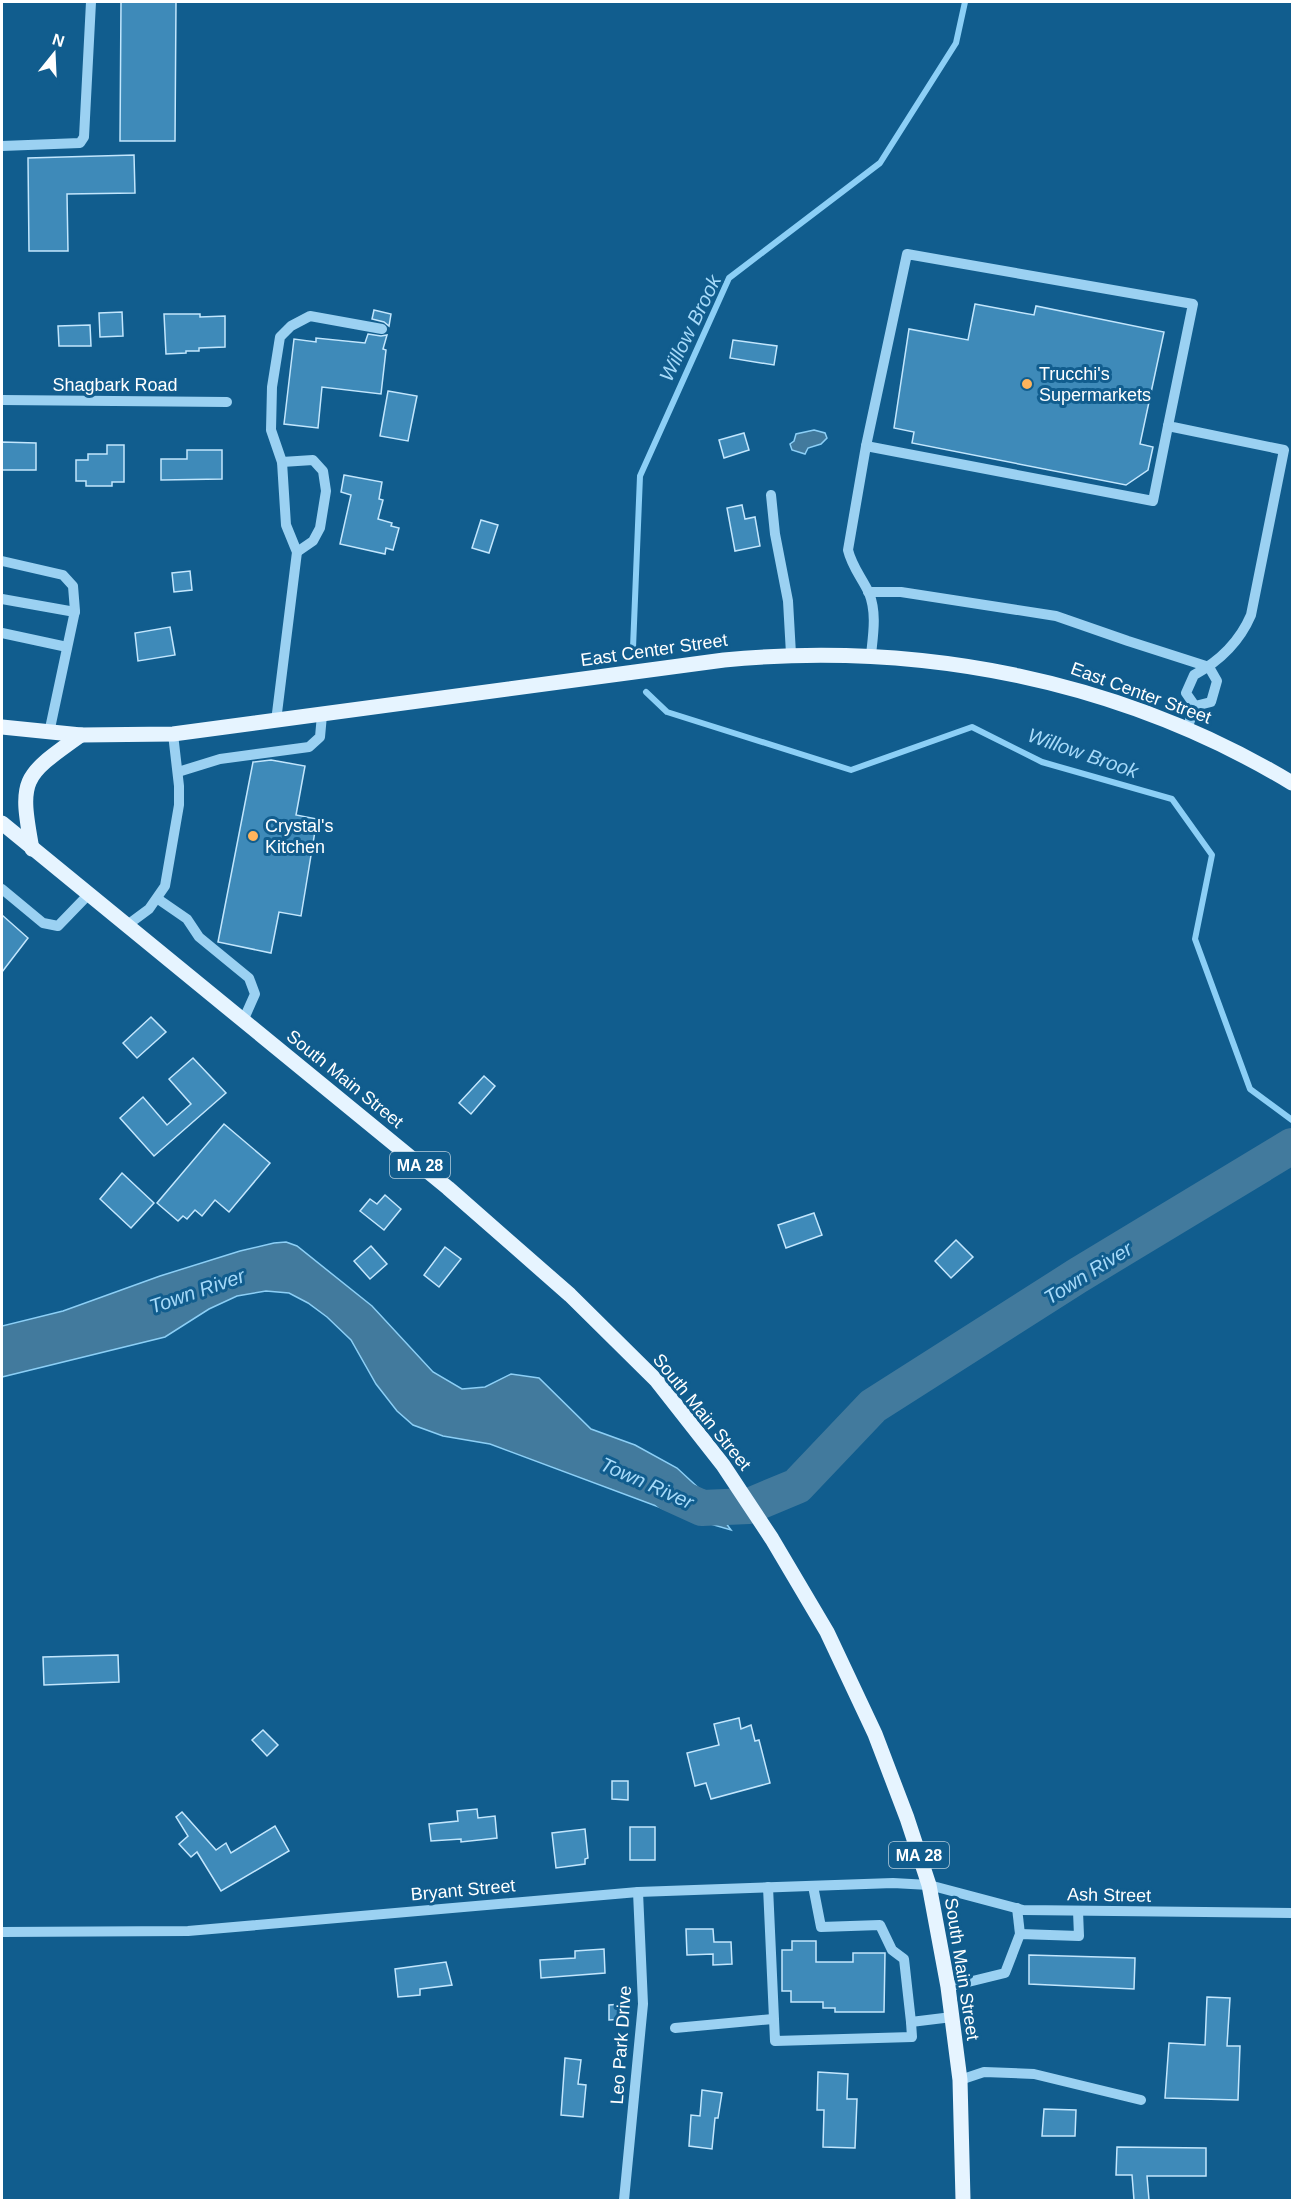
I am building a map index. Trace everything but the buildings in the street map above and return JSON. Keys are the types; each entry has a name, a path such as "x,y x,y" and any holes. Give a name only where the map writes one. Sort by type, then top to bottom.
{"main road":[{"name":"East Center Street","path":"2,728 81,735 173,734 322,715 410,700 561,683 668,667 791,654 871,655 949,663 1025,676 1130,706 1249,757 1293,783"},
{"path":"32,849 25,811 29,780 45,760 81,735"},
{"name":"South Main Street","path":"2,823 448,1188 570,1295 657,1381 723,1465 772,1539 827,1632 875,1734 907,1818 929,1885 948,1987 960,2080 963,2200"}],"street":[{"path":"2,146 80,143 84,137 91,2"},
{"path":"866,446 1154,501 1193,304 907,254 866,446 848,550 851,564 872,603 874,626 871,655"},
{"path":"276,721 297,552 286,525 282,462 271,430 272,387 280,337 291,326 310,316 382,329"},
{"name":"Shagbark Road","path":"2,400 227,402"},
{"path":"1168,426 1284,450 1251,615 1244,632 1229,651 1209,667 1194,675 1186,693 1195,706"},
{"path":"282,462 313,460 323,471 326,491 320,528 314,541 297,552"},
{"path":"771,495 775,534 786,590 791,654"},
{"path":"2,561 63,575 73,586 75,612 49,733"},
{"path":"868,592 901,592 1056,616 1209,667 1217,681 1211,702 1195,706"},
{"path":"2,599 75,612"},
{"path":"2,633 67,647"},
{"path":"1187,729 1195,706"},
{"path":"178,772 220,759 309,747 320,737 322,715"},
{"path":"126,926 149,909 165,886 179,805 173,734"},
{"path":"2,834 18,838"},
{"path":"2,889 43,923 58,926 88,895"},
{"path":"158,899 187,919 199,937 249,978 255,994 243,1021"},
{"name":"Bryant Street","path":"2,1932 188,1931 638,1892 768,1887 929,1885"},
{"name":"Ash Street","path":"929,1885 1017,1908 1078,1911 1293,1913"},
{"path":"768,1887 775,2041 912,2037 904,1959 892,1950 880,1925 821,1927 813,1886"},
{"name":"Leo Park Drive","path":"624,2200 643,2004 638,1892"},
{"path":"948,1987 1005,1973 1020,1934 1017,1908"},
{"path":"1020,1934 1079,1936 1078,1911"},
{"path":"911,2022 952,2016"},
{"path":"675,2028 773,2019"},
{"path":"960,2080 984,2072 1034,2074 1141,2100"}],"water":[{"path":"814,430 825,433 827,438 821,444 808,448 805,454 792,450 790,444 794,441 796,434"},
{"path":"286,1242 297,1246 372,1306 433,1372 462,1389 485,1387 511,1374 539,1378 591,1429 635,1445 677,1468 704,1493 731,1530 683,1516 490,1444 443,1436 413,1425 397,1411 376,1384 351,1340 327,1317 289,1293 266,1291 237,1296 209,1309 165,1337 2,1377 2,1326 63,1311 160,1276 240,1251"}],"waterway":[{"name":"Willow Brook","path":"633,648 640,476 729,278 880,163 956,43 965,2"},
{"name":"Willow Brook","path":"646,692 667,712 851,770 972,727 1042,762 1172,799 1212,855 1195,939 1250,1089 1292,1120"},
{"name":"Town River","path":"669,1493 702,1508 749,1506 797,1486 873,1406 1077,1276 1292,1146"}],"place":[{"name":"Trucchi's Supermarkets","path":"1027,384"},
{"name":"Crystal's Kitchen","path":"253,836"}]}
